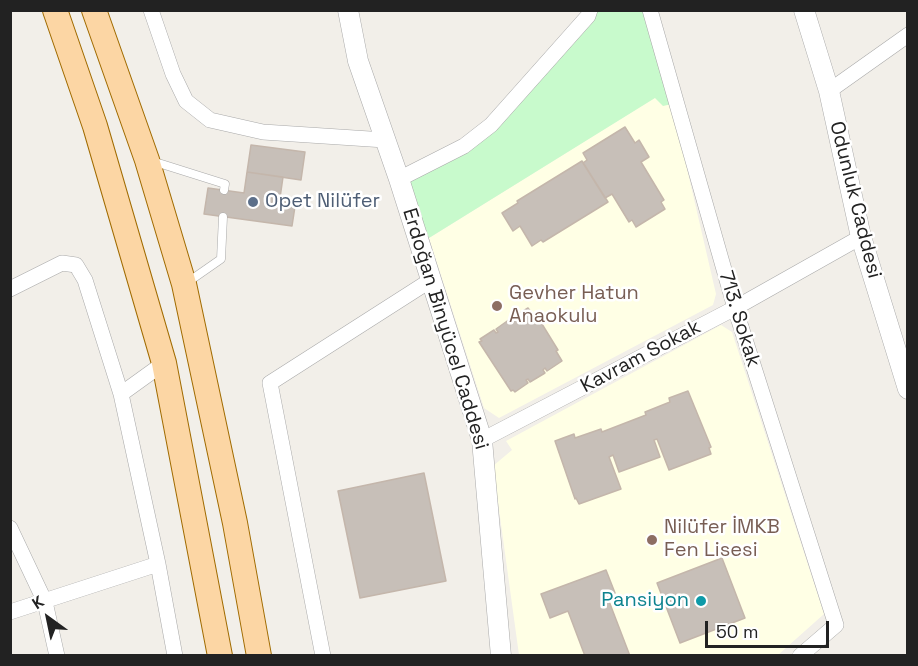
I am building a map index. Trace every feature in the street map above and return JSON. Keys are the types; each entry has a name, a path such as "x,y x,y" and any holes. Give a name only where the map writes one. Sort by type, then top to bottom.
{"main road":[{"path":"55,10 95,126 164,363 220,656"},
{"path":"94,10 147,160 184,284 236,523 259,656"}],"street":[{"path":"151,10 173,74 186,101 210,120 263,132 385,140"},
{"name":"Erdoğan Binyücel Caddesi","path":"348,10 358,61 399,179 482,440 501,656"},
{"path":"399,179 464,146 491,125 588,16 590,10"},
{"name":"713. Sokak","path":"650,10 735,308 836,625 800,656"},
{"name":"Odunluk Caddesi","path":"804,10 829,91 861,237 908,389"},
{"path":"829,91 908,35"},
{"name":"Kavram Sokak","path":"482,440 735,308 861,237"},
{"path":"10,289 62,263 76,265 85,280 121,394 158,564 175,656"},
{"path":"323,656 270,384 431,280"},
{"path":"121,394 164,363"},
{"path":"10,528 45,602 57,656"},
{"path":"10,612 158,564"}],"lane":[{"path":"147,160 225,184 224,190"},
{"path":"184,284 221,258 223,217"}],"shaded area":[{"path":"656,97 672,104 716,294 713,305 499,418 484,408 429,238"},
{"name":"Nilüfer İMKB Fen Lisesi","path":"721,325 732,332 824,614 778,655 519,655 493,466 512,450 506,441"}],"green space":[{"path":"596,11 645,11 672,104 663,106 655,98 429,238 408,183 475,144"}],"building":[{"path":"625,127 635,143 639,140 649,157 641,162 664,200 661,202 665,209 636,227 632,220 629,222 612,194 605,198 583,163 587,160 583,153"},
{"path":"251,145 305,152 301,180 247,172"},
{"path":"582,161 608,202 543,242 541,240 532,246 520,226 513,231 502,213 518,203 517,201"},
{"path":"247,172 283,177 280,198 296,200 292,226 204,214 208,188 244,193"},
{"path":"528,308 535,318 537,316 558,350 556,351 562,361 547,371 545,368 543,370 545,373 530,382 526,380 528,383 515,392 511,391 479,342 494,330 498,332 496,329 510,319 514,321 512,318"},
{"path":"688,391 711,447 709,448 711,454 669,470 657,439 654,440 660,457 619,472 613,455 609,457 621,489 579,504 575,499 555,441 574,434 575,438 601,429 602,432 646,415 645,412 670,402 669,398"},
{"path":"424,473 446,581 360,598 338,491"},
{"name":"Pansiyon","path":"722,558 745,618 680,643 657,583"},
{"path":"606,570 615,593 607,596 630,656 585,656 568,611 550,618 541,594"}],"place":[{"name":"Opet Nilüfer","path":"253,202"},
{"name":"Gevher Hatun Anaokulu","path":"497,306"},
{"name":"Nilüfer İMKB Fen Lisesi","path":"652,540"},
{"name":"Pansiyon","path":"701,601"}]}
